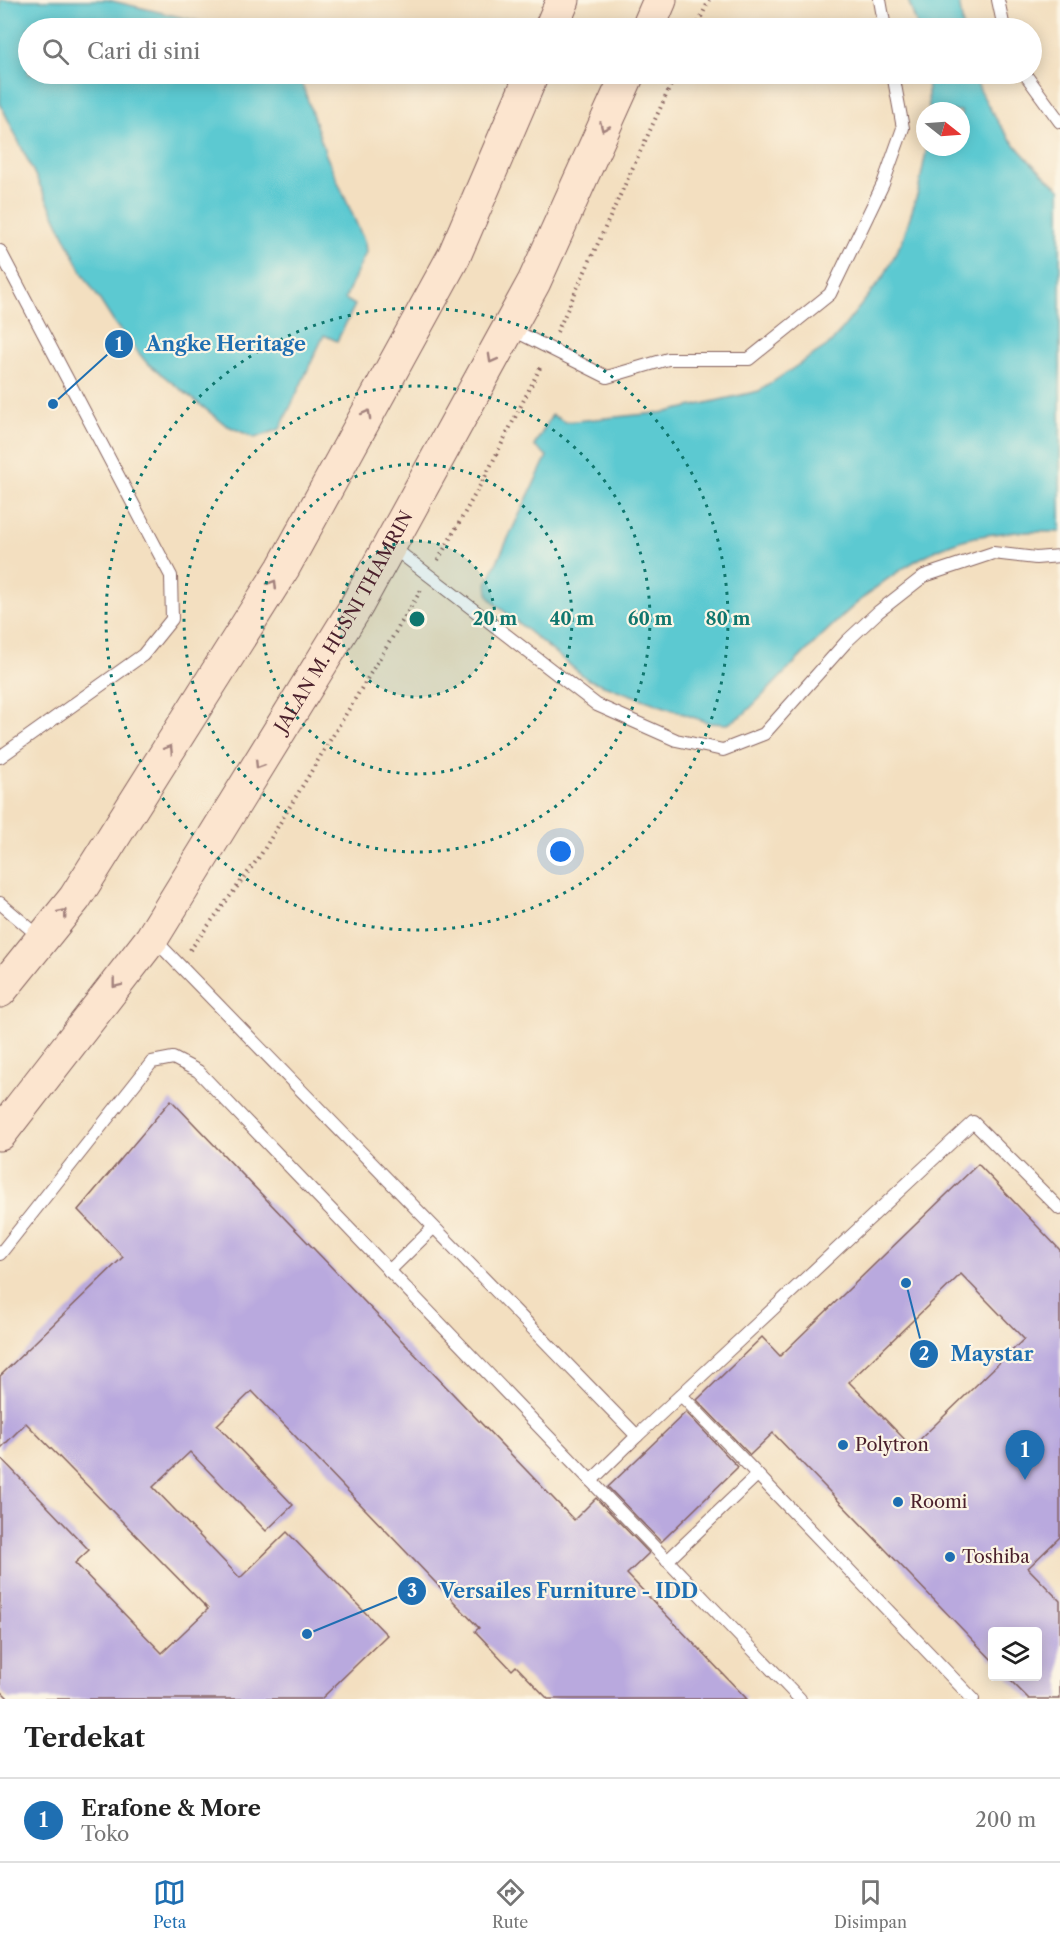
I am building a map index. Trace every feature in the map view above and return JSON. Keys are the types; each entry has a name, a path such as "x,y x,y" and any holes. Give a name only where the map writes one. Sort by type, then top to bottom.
{"main road":[{"path":"555,18 563,0"},
{"path":"652,18 660,0"},
{"path":"0,991 75,898 283,568 454,256 528,84"},
{"name":"JALAN M. HUSNI THAMRIN","path":"0,1134 152,938 357,605 534,282 623,84"}],"lane":[{"path":"880,0 883,18"},
{"path":"998,0 1002,18"},
{"path":"509,328 607,377 668,359 749,359 830,294 883,184 903,128 895,84"},
{"path":"1032,84 1060,122"},
{"path":"0,251 171,576 172,619 143,655 0,758"},
{"path":"390,545 597,705 676,740 723,750 764,734 847,641 878,612 924,576 993,553 1036,558 1060,556"},
{"path":"0,903 42,939"},
{"path":"152,938 637,1436"},
{"path":"0,1254 152,1062 173,1058 198,1071 800,1699"},
{"path":"591,1481 973,1122 1060,1209"},
{"path":"389,1271 434,1228"},
{"path":"681,1395 973,1699"},
{"path":"667,1561 757,1474"}],"path":[{"path":"701,18 709,0"},
{"path":"179,965 260,856 429,576 486,475 549,349 671,84"}],"water":[{"path":"0,0 108,0 184,18 18,18 18,84 302,84 326,155 365,243 366,252 345,299 355,305 337,341 324,335 280,429 255,438 226,425 146,362 115,324 83,274 0,103"},
{"path":"908,0 959,0 962,18 914,18"},
{"path":"928,84 978,84 989,107 1009,137 1032,164 1060,189 1060,532 1019,532 977,536 951,544 921,558 893,575 840,618 744,714 728,724 709,723 587,679 494,603 488,595 487,583 547,456 534,446 552,415 565,422 667,412 759,391 831,343 884,276 903,239 918,192 925,156 970,156 970,102 929,102"}],"building":[{"path":"171,1100 574,1520 596,1498 649,1553 627,1574 747,1699 548,1699 516,1666 512,1670 475,1631 479,1628 252,1391 217,1425 293,1505 266,1531 190,1452 153,1487 240,1578 287,1532 387,1635 321,1699 9,1699 0,1690 0,1457 89,1550 75,1563 162,1653 208,1609 26,1423 0,1449 0,1376 123,1257 78,1210"},
{"path":"978,1164 1060,1250 1060,1537 1028,1568 1060,1601 1060,1699 1029,1699 1011,1681 1042,1681 1042,1627 988,1627 988,1656 773,1433 750,1455 697,1400 762,1337 780,1356","holes":["961,1274 1024,1339 912,1447 849,1382"]},
{"path":"686,1412 738,1467 661,1542 608,1487"}],"place":[{"name":"Angke Heritage","path":"53,404"},
{"name":"Maystar","path":"906,1283"},
{"name":"Polytron","path":"843,1445"},
{"name":"Erafone & More","path":"1025,1480"},
{"name":"Roomi","path":"898,1502"},
{"name":"Toshiba","path":"950,1557"},
{"name":"Versailes Furniture - IDD","path":"307,1634"}]}
